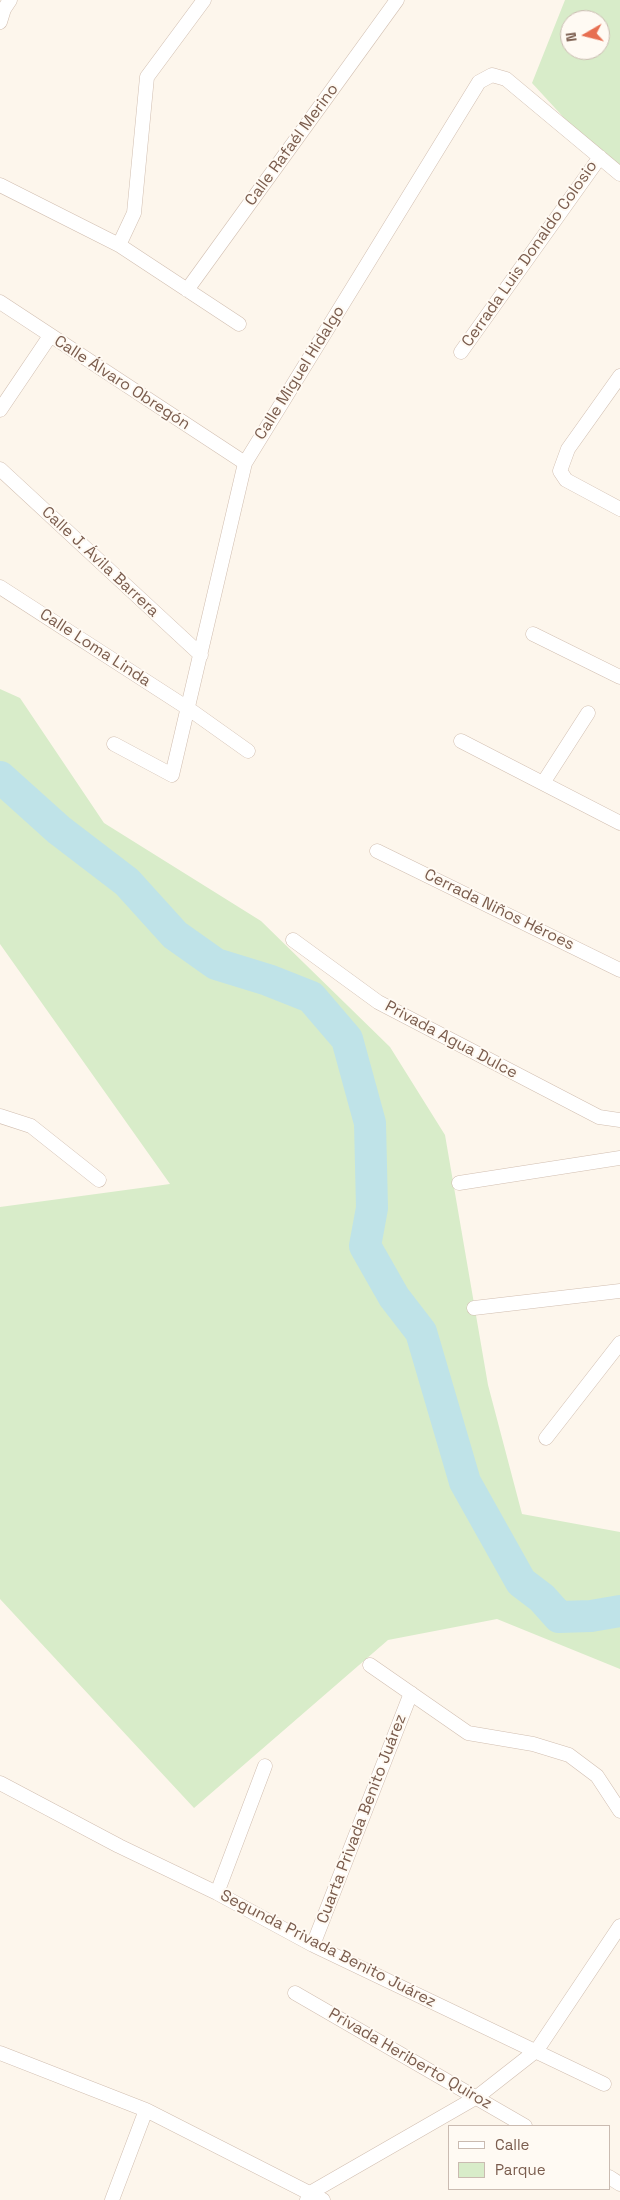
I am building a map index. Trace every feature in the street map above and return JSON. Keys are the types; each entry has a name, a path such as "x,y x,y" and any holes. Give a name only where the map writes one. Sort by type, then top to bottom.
{"street":[{"path":"0,22 4,9 10,0"},
{"path":"119,245 134,214 147,77 204,0"},
{"name":"Calle Rafaél Merino","path":"187,290 397,0"},
{"name":"Calle Miguel Hidalgo","path":"114,744 172,775 189,709 233,508 246,463 479,82 492,75 506,79 600,157"},
{"path":"600,157 620,174"},
{"name":"Cerrada Luis Donaldo Colosio","path":"461,352 600,157"},
{"path":"0,185 119,245 239,324"},
{"name":"Calle Álvaro Obregón","path":"0,302 246,463"},
{"path":"0,410 50,336"},
{"path":"620,376 568,449 560,471 566,480 620,509"},
{"name":"Calle J. Ávila Barrera","path":"0,469 201,655"},
{"name":"Calle Loma Linda","path":"0,587 189,709 248,751"},
{"path":"533,634 620,677"},
{"path":"543,783 588,713"},
{"path":"461,741 620,823"},
{"name":"Cerrada Niños Héroes","path":"377,850 620,970"},
{"name":"Privada Agua Dulce","path":"293,940 378,1002 599,1117 620,1120"},
{"path":"0,1116 31,1126 99,1180"},
{"path":"459,1183 620,1158"},
{"path":"474,1308 620,1291"},
{"path":"546,1438 620,1343"},
{"name":"Cuarta Privada Benito Juárez","path":"370,1665 468,1733 533,1744 568,1756 597,1776 620,1811"},
{"name":"Cuarta Privada Benito Juárez","path":"313,1945 411,1693"},
{"path":"217,1893 265,1766"},
{"name":"Segunda Privada Benito Juárez","path":"0,1783 119,1846 217,1893 313,1945 537,2050 604,2084"},
{"path":"309,2196 477,2097 537,2050 620,1926"},
{"name":"Privada Heriberto Quiroz","path":"295,1993 523,2125"},
{"path":"0,2053 146,2110 309,2196 323,2200"},
{"path":"112,2200 146,2110"}],"green space":[{"path":"565,0 620,0 620,174 600,157 532,83 560,13 560,60 610,60 610,10 561,10"},
{"path":"0,689 20,698 104,823 261,921 390,1047 445,1135 488,1385 522,1514 620,1532 620,1669 497,1619 388,1640 194,1808 0,1599 0,1207 170,1184 0,944"}],"waterway":[{"path":"0,777 59,830 127,882 175,935 216,964 268,980 311,997 347,1039 370,1123 372,1208 365,1246 394,1297 421,1332 465,1482 521,1582 542,1598 559,1617 591,1616 620,1611"}]}
